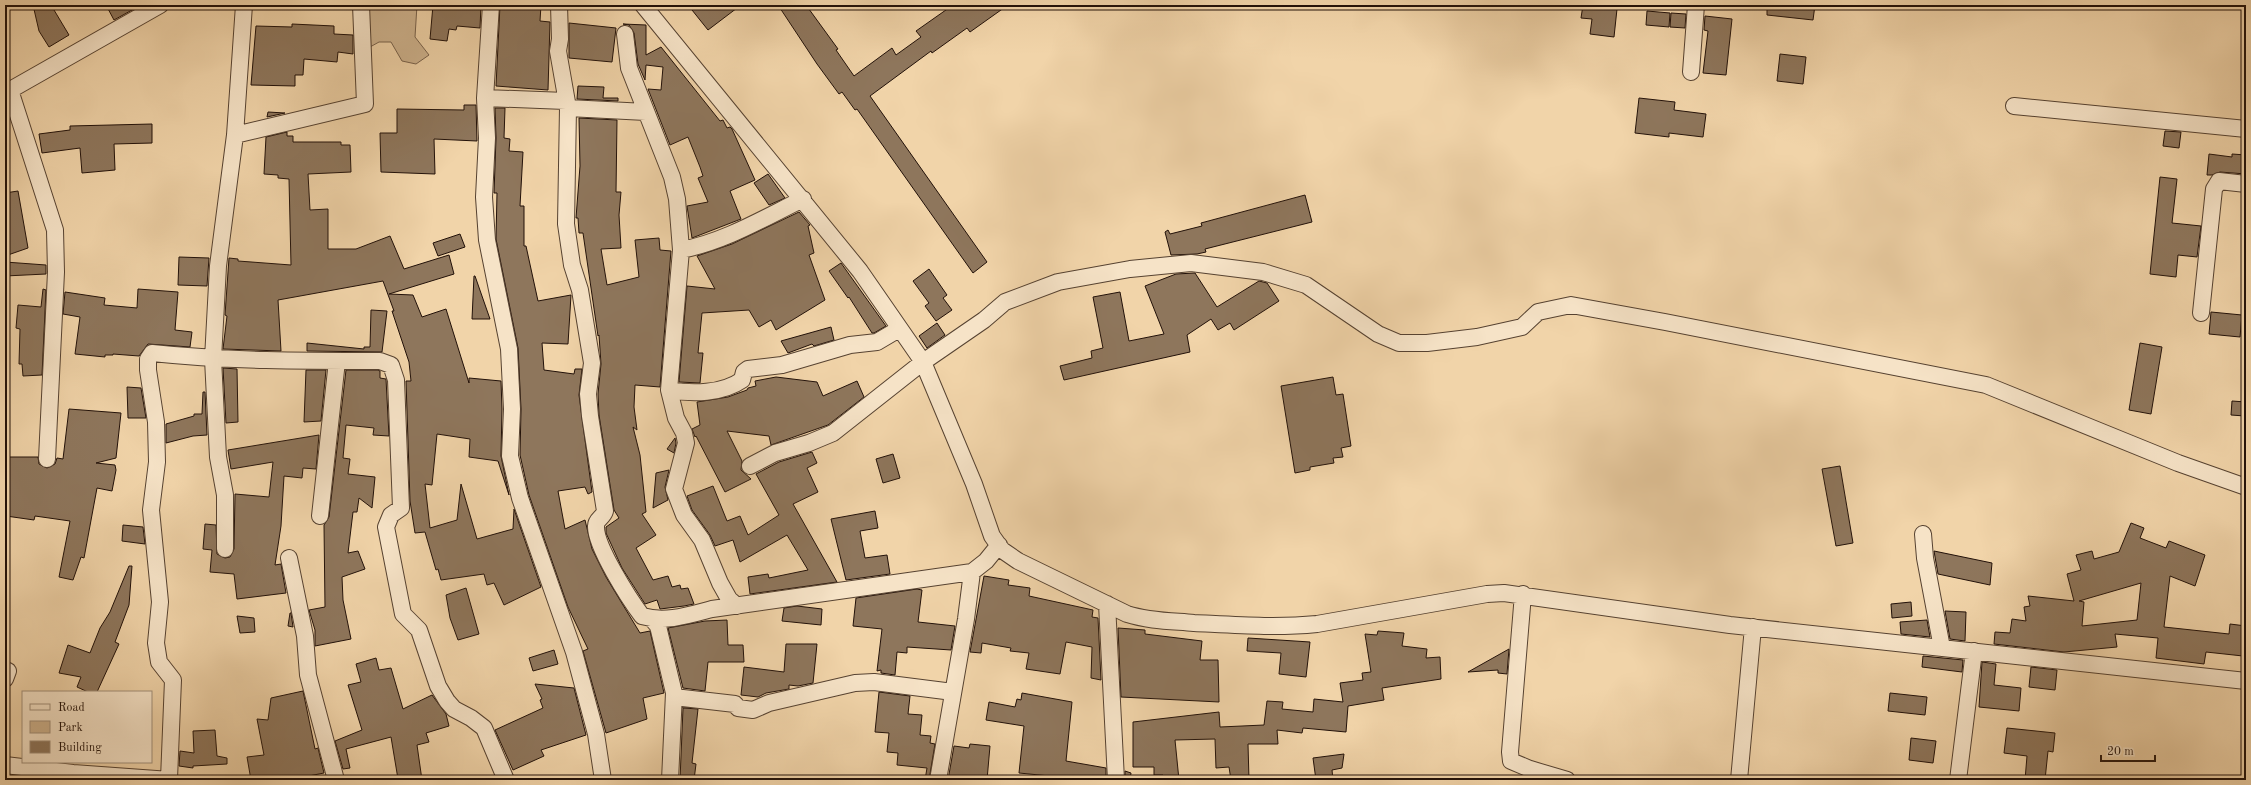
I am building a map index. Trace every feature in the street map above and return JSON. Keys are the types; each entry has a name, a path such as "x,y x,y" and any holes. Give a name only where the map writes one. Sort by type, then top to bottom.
{"street":[{"path":"47,459 56,272 55,230 8,91 160,5"},
{"path":"225,549 225,495 218,457 213,359 218,266 235,136 244,5"},
{"path":"235,136 365,104 360,5"},
{"path":"491,5 485,98 487,138 484,196 487,232 509,349 512,408 510,456 520,498 574,652 596,734 603,780"},
{"path":"560,5 560,39 558,51 567,104 566,224 572,265 580,290 591,357 588,394 604,511 604,515 597,521 596,527 603,548 632,602 642,616 652,619 677,618 712,609 972,572 986,561 999,546"},
{"path":"644,5 860,271 922,362 974,484 992,536 999,546 1018,561 1139,618 1253,627 1292,627 1317,624 1487,594 1523,594 1550,601 1753,627 2246,682"},
{"path":"1691,72 1696,5"},
{"path":"625,34 629,68 672,177 677,199 681,250 669,390 676,418 684,433 686,443 674,489 684,515 702,540 723,588 729,599 737,606"},
{"path":"485,98 646,112"},
{"path":"2014,106 2246,129"},
{"path":"2201,313 2214,189 2219,181 2246,184"},
{"path":"681,250 696,247 734,232 803,199"},
{"path":"750,466 775,453 809,443 833,433 922,362 984,320 1005,302 1058,282 1130,269 1191,262 1263,272 1306,285 1372,330 1400,342 1427,343 1476,337 1522,327 1538,312 1570,305 1672,323 1986,385 2170,460 2246,487"},
{"path":"669,390 702,392 725,388 742,380 744,372 748,369 782,366 850,345 877,342 899,329"},
{"path":"5,765 73,773 170,780 173,680 159,662 156,643 160,602 151,510 157,462 156,422 148,370 148,359 152,353 213,359 380,361 391,365 396,380 401,508 391,515 386,527 403,614 419,630 438,686 447,701 454,709 471,718 484,728 506,780"},
{"path":"320,516 337,361"},
{"path":"1923,534 1925,558 1942,648"},
{"path":"289,558 304,636 308,675 336,780"},
{"path":"938,780 972,572"},
{"path":"1523,594 1510,752 1511,761 1530,769 1566,780"},
{"path":"1107,604 1116,780"},
{"path":"652,619 658,626 674,697 670,780"},
{"path":"1739,780 1753,627"},
{"path":"1958,780 1974,651"},
{"path":"674,697 735,704 738,708 753,710 769,703 855,683 874,682 953,692"}],"green space":[{"path":"369,5 417,5 415,37 429,55 416,64 402,61 391,42 379,42 370,47"}],"building":[{"path":"33,5 51,5 69,35 49,47 39,31"},
{"path":"106,5 141,5 114,20"},
{"path":"433,5 481,5 480,28 457,26 456,30 449,29 447,41 430,39"},
{"path":"500,5 541,5 540,21 550,22 548,90 496,86"},
{"path":"688,5 741,5 708,30"},
{"path":"778,5 806,5 838,49 836,50 854,76 892,48 896,55 921,37 916,31 953,5 1008,5 970,32 967,28 932,53 931,51 870,96 987,262 973,273 857,109 855,110 842,92 839,94 817,64"},
{"path":"1583,5 1608,5 1608,8 1617,9 1614,37 1590,34 1592,19 1581,18"},
{"path":"1767,5 1815,5 1813,20 1767,15"},
{"path":"1647,11 1670,13 1669,27 1646,25"},
{"path":"1671,13 1686,14 1685,28 1670,27"},
{"path":"1705,16 1732,19 1726,75 1703,73 1708,31 1704,30"},
{"path":"569,23 616,28 612,62 569,58"},
{"path":"292,24 334,26 334,34 353,35 353,54 338,52 337,62 304,59 303,75 295,75 295,86 251,85 256,26 292,27"},
{"path":"623,24 646,25 646,55 661,47 720,121 723,120 727,128 730,127 732,129 755,180 730,191 741,219 692,238 687,206 708,202 698,178 703,176 688,137 670,145 648,89 661,90 663,67 646,65 645,80 638,64 634,33 629,25"},
{"path":"1780,54 1806,57 1803,84 1777,81"},
{"path":"578,86 604,87 603,98 618,98 618,101 577,99"},
{"path":"1639,98 1675,102 1674,110 1706,114 1703,137 1669,133 1669,137 1635,133"},
{"path":"464,105 476,105 477,141 434,139 435,174 381,172 380,133 397,133 397,109 464,110"},
{"path":"495,108 505,108 504,138 510,139 509,151 523,152 520,206 524,206 524,246 526,246 538,301 571,295 568,344 542,343 544,370 574,374 575,369 582,369 579,395 592,492 588,494 585,487 558,491 565,529 585,520 592,549 606,577 640,633 650,631 664,693 643,698 647,719 606,733 583,651 588,649 568,607 529,495 520,455 521,409 518,348 496,239 497,193 494,193 496,138"},
{"path":"268,112 285,113 267,117"},
{"path":"579,118 617,120 616,192 621,192 619,215 621,248 601,249 607,285 639,277 635,240 659,238 660,250 671,251 660,387 635,385 634,407 637,430 633,427 640,455 646,512 642,514 656,535 636,548 653,580 668,576 672,587 680,585 681,589 688,588 694,604 660,609 657,600 645,604 622,568 606,533 606,527 619,518 614,510 599,415 598,394 601,364 599,335 598,336 583,233 579,233 578,218 576,218 580,166"},
{"path":"152,124 152,143 114,144 115,170 82,173 80,148 42,153 39,134 70,130 70,126"},
{"path":"2165,131 2181,132 2179,148 2163,146"},
{"path":"287,132 287,136 293,136 293,142 341,142 341,145 350,145 351,172 308,174 310,210 328,209 328,249 356,249 390,236 404,269 449,255 454,274 389,294 413,295 422,317 446,309 469,383 469,378 501,381 501,456 509,495 498,461 469,457 470,439 437,434 432,485 425,484 430,528 457,520 461,484 477,539 513,529 514,509 541,587 504,605 494,583 487,585 484,574 441,580 438,569 436,570 425,532 415,533 410,501 406,381 411,381 409,362 392,311 394,311 383,281 278,300 281,351 223,349 227,316 225,315 229,258 238,259 238,261 291,265 289,179 278,178 278,175 264,174 266,137"},
{"path":"2209,154 2232,157 2232,154 2246,155 2246,174 2220,172 2207,175"},
{"path":"768,174 785,198 769,205 754,183"},
{"path":"2160,177 2177,179 2172,223 2201,226 2197,257 2178,255 2176,277 2150,274"},
{"path":"18,191 28,248 5,256 5,193"},
{"path":"1305,195 1312,222 1205,249 1206,252 1197,254 1171,255 1165,232 1168,230 1170,234 1202,226 1201,223"},
{"path":"799,212 810,225 808,226 814,253 809,255 825,300 776,330 771,320 759,327 749,310 702,313 698,353 703,353 700,383 679,382 687,286 715,289 697,256 732,244"},
{"path":"460,234 465,247 438,256 433,243"},
{"path":"179,257 209,258 207,286 178,285"},
{"path":"5,262 46,265 46,274 5,276"},
{"path":"841,263 886,326 872,333 849,297 848,298 829,271"},
{"path":"929,269 947,295 943,298 952,310 936,321 925,306 929,303 913,281"},
{"path":"1195,273 1217,307 1259,281 1267,283 1279,301 1234,330 1230,323 1218,330 1211,319 1187,335 1190,352 1064,380 1060,366 1092,358 1091,351 1103,348 1093,297 1120,292 1129,341 1164,334 1145,286 1176,274"},
{"path":"475,276 490,319 472,319"},
{"path":"43,289 46,290 42,375 23,376 22,364 19,364 20,329 16,328 18,305 41,307"},
{"path":"138,289 178,292 175,330 192,332 190,347 148,344 139,356 113,354 105,355 105,357 75,354 80,317 63,314 65,292 105,298 104,305 137,308"},
{"path":"371,310 387,311 382,352 307,351 307,343 364,349 364,347 370,347"},
{"path":"2211,312 2242,315 2240,337 2209,334"},
{"path":"937,323 945,335 927,348 919,336"},
{"path":"831,327 834,340 814,346 812,344 788,353 781,341"},
{"path":"2140,343 2162,347 2151,414 2129,410"},
{"path":"223,368 237,369 238,422 226,423"},
{"path":"306,370 326,370 321,421 304,422"},
{"path":"346,370 378,370 380,371 380,378 386,379 389,436 373,435 374,428 346,425 343,458 350,459 348,474 375,477 372,508 359,498 357,512 353,512 348,553 358,551 365,569 342,577 343,600 351,639 315,646 315,630 309,610 325,607 324,525 329,517"},
{"path":"776,377 817,382 823,396 857,381 864,397 828,425 771,445 769,436 727,431 742,461 741,470 751,479 725,492 692,429 700,425 697,402 728,397 756,386 755,381"},
{"path":"1333,377 1336,395 1343,394 1351,446 1341,448 1343,457 1333,458 1334,463 1310,467 1310,470 1295,473 1281,386"},
{"path":"127,387 141,388 146,418 128,418"},
{"path":"203,392 205,392 207,435 193,436 166,443 166,424 194,416 194,414 202,414"},
{"path":"2232,401 2246,402 2245,416 2231,415"},
{"path":"69,409 121,413 116,458 96,463 115,465 116,470 112,491 97,488 84,558 81,557 73,580 59,577 70,521 35,516 34,520 6,516 8,497 5,497 5,457 38,457 39,464 47,468 55,464 57,458 63,459"},
{"path":"319,435 316,469 303,468 302,478 284,476 281,526 275,565 281,564 286,593 237,599 234,574 210,572 212,550 203,549 205,524 216,525 217,554 225,558 230,557 234,549 235,494 269,497 273,462 231,469 228,450"},
{"path":"675,438 676,443 674,453 667,449"},
{"path":"812,452 817,463 807,468 818,492 793,504 837,582 750,594 748,577 768,574 769,578 808,570 787,535 740,562 733,540 715,546 710,535 692,510 687,496 713,486 727,521 740,516 748,535 779,515 756,474 779,462"},
{"path":"893,454 900,478 883,483 876,459"},
{"path":"1840,466 1853,543 1836,546 1822,469"},
{"path":"669,470 665,487 668,500 653,508 656,473"},
{"path":"875,511 878,528 860,531 865,558 887,555 890,574 846,580 831,519"},
{"path":"2131,523 2144,528 2140,538 2166,548 2169,541 2205,555 2195,586 2170,576 2164,627 2229,634 2230,624 2246,626 2243,656 2206,652 2204,664 2156,658 2158,638 2115,634 2117,647 2064,652 1994,644 1995,632 2010,633 2012,619 2026,621 2024,607 2030,606 2028,596 2074,601 2067,574 2081,570 2076,555 2092,551 2094,559 2119,552","holes":["2141,583 2137,620 2082,626 2084,602 2079,601"]},
{"path":"123,525 143,527 145,544 122,541"},
{"path":"1934,551 1992,563 1990,585 1938,574"},
{"path":"129,566 132,566 129,605 115,642 119,644 97,691 86,691 77,687 81,677 59,673 68,645 90,653 100,628 110,612"},
{"path":"984,576 1009,580 1008,585 1030,588 1029,596 1093,610 1092,617 1098,618 1101,680 1091,678 1092,647 1066,642 1060,674 1026,669 1029,653 1010,651 1011,648 982,643 981,653 970,652"},
{"path":"466,588 479,634 458,640 450,618 446,595"},
{"path":"917,589 922,590 918,622 955,626 951,650 907,647 907,653 897,652 895,675 881,673 881,670 877,671 882,629 853,626 856,598"},
{"path":"1911,602 1912,616 1892,618 1891,604"},
{"path":"797,606 822,609 821,625 782,621 784,608"},
{"path":"1945,611 1966,612 1965,641 1950,639"},
{"path":"291,613 293,627 288,626"},
{"path":"237,616 254,618 255,632 240,633"},
{"path":"727,620 728,645 743,645 744,662 708,662 705,691 683,688 668,628 705,621"},
{"path":"1927,620 1930,637 1901,634 1900,622"},
{"path":"1118,628 1145,630 1145,634 1202,641 1200,660 1218,660 1219,702 1121,697"},
{"path":"1378,631 1404,633 1402,646 1427,649 1426,658 1440,657 1441,679 1382,688 1384,700 1348,706 1346,732 1303,728 1302,733 1277,730 1278,744 1248,744 1249,780 1231,780 1229,767 1216,768 1215,739 1175,740 1179,780 1164,780 1163,775 1154,775 1154,767 1133,767 1133,722 1219,712 1220,727 1264,725 1267,701 1283,702 1282,709 1313,712 1314,699 1343,702 1340,683 1363,680 1362,673 1371,672 1365,634 1377,635"},
{"path":"1248,638 1310,642 1306,677 1279,674 1281,653 1247,651"},
{"path":"786,644 817,644 813,683 798,686 789,685 789,689 766,693 758,697 741,695 744,667 784,672"},
{"path":"1509,649 1507,674 1498,673 1498,670 1468,672"},
{"path":"554,650 558,664 533,671 529,658"},
{"path":"1923,656 1963,660 1962,672 1922,667"},
{"path":"376,658 379,670 391,668 403,709 432,695 446,714 449,726 426,733 429,742 417,745 422,780 398,779 391,737 346,749 350,768 343,769 335,741 362,730 348,685 361,682 356,664"},
{"path":"1982,662 1996,664 1994,685 2021,688 2019,711 1979,707"},
{"path":"2031,667 2057,670 2055,690 2029,687"},
{"path":"535,684 574,688 586,735 541,750 544,756 513,770 495,730 543,708 540,700 542,699"},
{"path":"303,691 315,749 318,748 324,773 288,780 251,780 247,757 264,755 257,719 268,720 271,698"},
{"path":"879,692 910,696 908,714 922,715 920,735 931,736 930,743 935,744 929,780 925,780 927,768 897,765 898,753 887,752 889,733 875,732"},
{"path":"1022,693 1072,702 1066,761 1106,768 1106,780 1059,780 1060,777 1019,773 1024,726 986,720 989,702 1015,707 1017,699 1021,700"},
{"path":"1890,693 1927,697 1925,715 1888,711"},
{"path":"683,708 698,709 692,763 696,764 694,780 680,780"},
{"path":"2007,728 2055,733 2053,752 2048,751 2045,780 2025,780 2027,756 2004,753"},
{"path":"215,730 217,756 227,758 227,764 193,766 193,768 179,766 180,751 194,753 193,731"},
{"path":"1911,738 1936,741 1933,763 1909,760"},
{"path":"970,744 990,746 987,780 948,780 954,746 969,748"},
{"path":"1344,754 1342,768 1332,770 1333,780 1316,780 1313,758"},
{"path":"1125,771 1131,773 1130,780 1125,780"}]}
